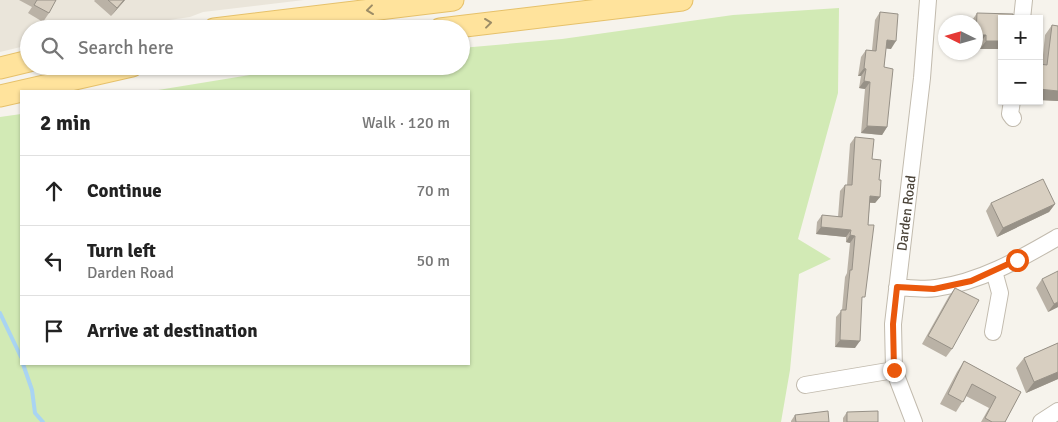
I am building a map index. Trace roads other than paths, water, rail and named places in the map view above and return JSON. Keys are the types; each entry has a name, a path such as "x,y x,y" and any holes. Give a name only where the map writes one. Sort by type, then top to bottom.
{"main road":[{"path":"288,20 453,0"},
{"path":"470,25 682,0"},
{"path":"0,68 20,62"},
{"path":"26,90 92,75"},
{"path":"0,96 20,91"}],"street":[{"name":"Darden Road","path":"914,422 894,370 893,324 922,78 928,0"},
{"path":"1022,15 1024,0"},
{"path":"1011,105 1010,114 1013,118"},
{"path":"897,287 934,289 971,281 1058,237"},
{"path":"993,332 1000,293 994,271"},
{"path":"805,385 894,370"},
{"path":"1041,422 1058,411"}],"waterway":[{"path":"0,313 20,355"},
{"path":"23,365 32,390 35,413 43,422"}]}
